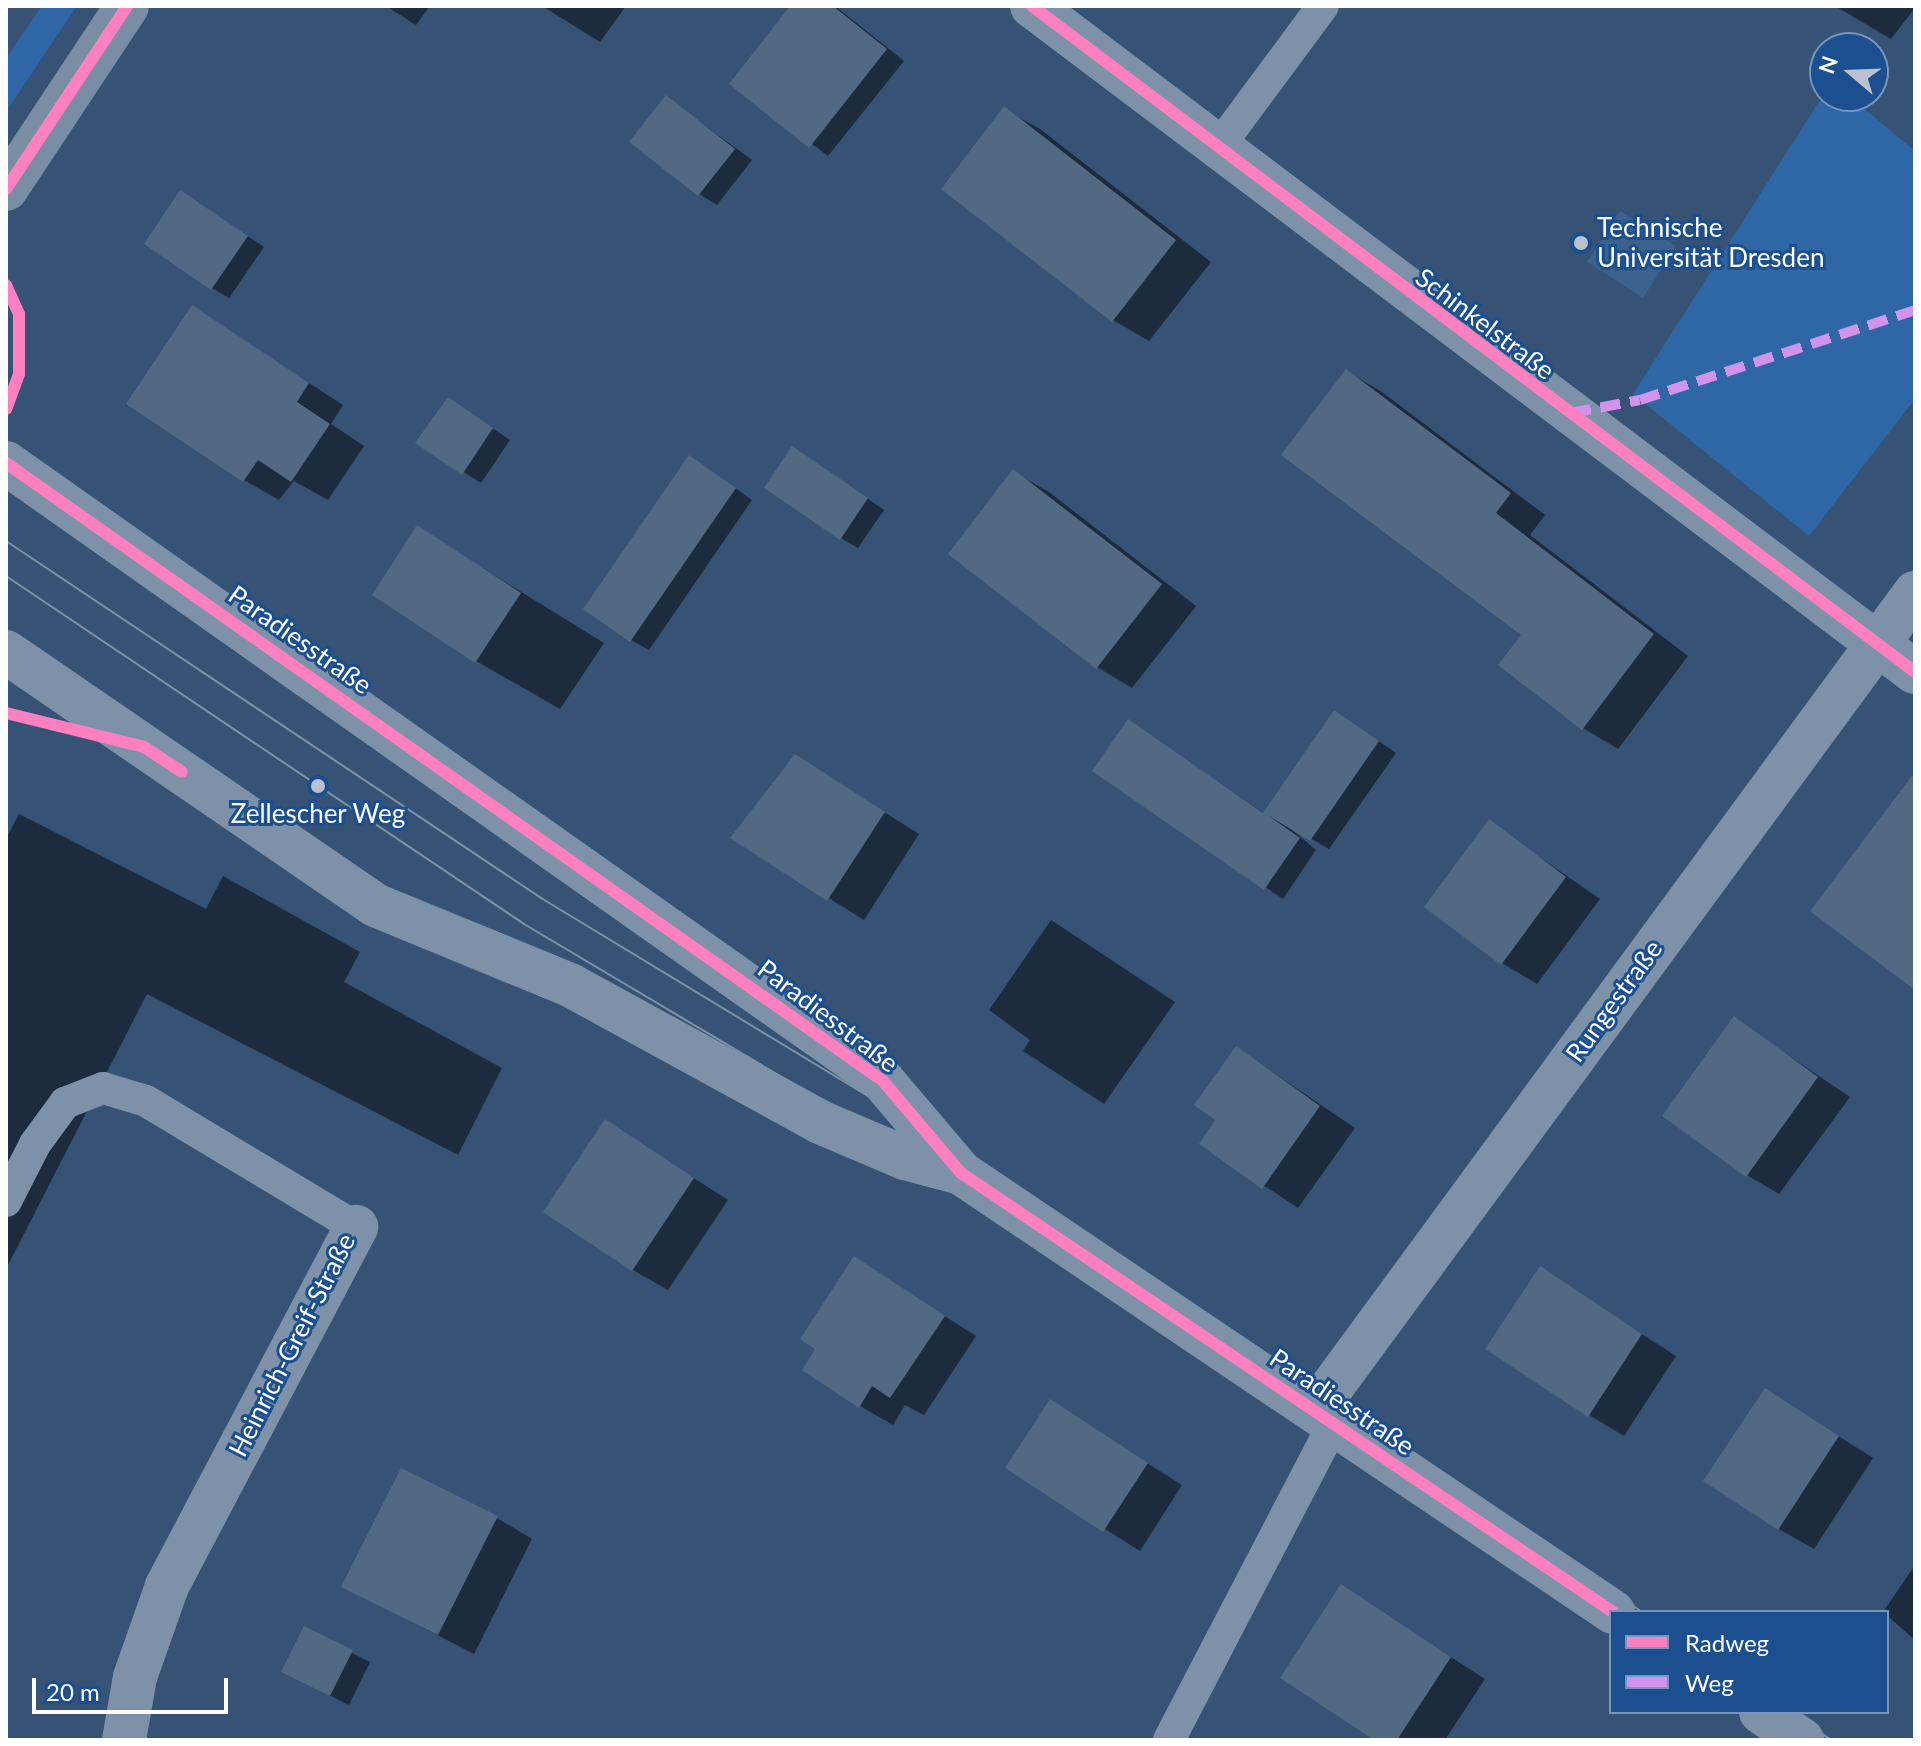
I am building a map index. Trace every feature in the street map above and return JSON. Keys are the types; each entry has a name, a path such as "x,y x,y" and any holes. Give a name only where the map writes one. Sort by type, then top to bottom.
{"main road":[{"path":"6,189 127,6"}],"street":[{"name":"Schinkelstraße","path":"1032,6 1217,149 1915,672"},
{"name":"Paradiesstraße","path":"6,463 883,1081 961,1173 1610,1610"},
{"name":"Rungestraße","path":"1325,1417 1915,593"},
{"name":"Paradiesstraße","path":"6,652 375,905 570,985 820,1122 905,1158 961,1173"},
{"name":"Heinrich-Greif-Straße","path":"124,1740 135,1677 167,1586 356,1227"},
{"path":"1764,1714 1802,1740"}],"lane":[{"path":"1217,149 1323,6"},
{"name":"Heinrich-Greif-Straße","path":"6,1201 35,1144 65,1103 103,1088 146,1101 356,1227"},
{"path":"1169,1740 1325,1417"}],"shaded area":[{"path":"42,6 77,6 6,112 6,58"},
{"path":"1812,112 1868,112 1915,151 1915,399 1809,536 1633,394"},
{"path":"1620,211 1676,246 1643,298 1587,262"}],"building":[{"path":"790,6 833,6 887,49 809,148 729,84"},
{"path":"666,95 735,149 698,196 629,142"},
{"path":"1004,106 1176,240 1112,322 941,189"},
{"path":"180,190 248,236 211,290 144,244"},
{"path":"192,305 309,383 297,402 330,424 291,482 258,460 243,482 126,404"},
{"path":"1346,369 1511,493 1496,513 1654,634 1582,730 1498,665 1521,635 1281,455"},
{"path":"448,397 493,428 462,475 415,443"},
{"path":"792,446 868,498 840,540 764,488"},
{"path":"689,455 736,488 630,642 583,609"},
{"path":"1013,469 1162,584 1096,669 948,554"},
{"path":"417,525 521,593 475,663 372,595"},
{"path":"1334,710 1379,741 1310,841 1269,816 1300,838 1264,890 1092,771 1128,719 1263,813"},
{"path":"795,754 885,812 827,901 730,838"},
{"path":"1915,772 1915,990 1810,911"},
{"path":"1489,819 1566,877 1501,965 1424,907"},
{"path":"1734,1016 1818,1077 1746,1177 1662,1116"},
{"path":"1236,1046 1320,1106 1262,1189 1199,1144 1215,1120 1194,1105"},
{"path":"605,1119 694,1178 632,1271 543,1212"},
{"path":"854,1256 945,1316 890,1398 872,1386 859,1408 802,1370 815,1349 800,1339"},
{"path":"1540,1266 1642,1334 1588,1417 1485,1349"},
{"path":"1765,1388 1839,1436 1778,1530 1703,1481"},
{"path":"1050,1399 1148,1463 1103,1532 1005,1468"},
{"path":"401,1468 498,1516 438,1635 341,1587"},
{"path":"1341,1584 1451,1657 1397,1740 1374,1740 1280,1678"},
{"path":"304,1626 353,1650 330,1696 281,1672"}],"tram line":[{"path":"6,541 541,898 926,1131 1639,1610"},
{"path":"6,576 524,924 814,1096 1609,1625"},
{"path":"1742,1714 1781,1740"},
{"path":"1793,1714 1831,1740"}],"marked path":[{"path":"1571,413 1640,400 1915,310"}],"cycle path":[{"path":"6,189 127,6"},
{"path":"1032,6 1915,672"},
{"path":"6,285 19,314 19,374 6,409"},
{"path":"6,463 883,1081 961,1173 1610,1610"},
{"path":"6,713 144,747 182,772"}],"place":[{"name":"Technische Universität Dresden","path":"1581,243"},
{"name":"Zellescher Weg","path":"318,786"}]}
